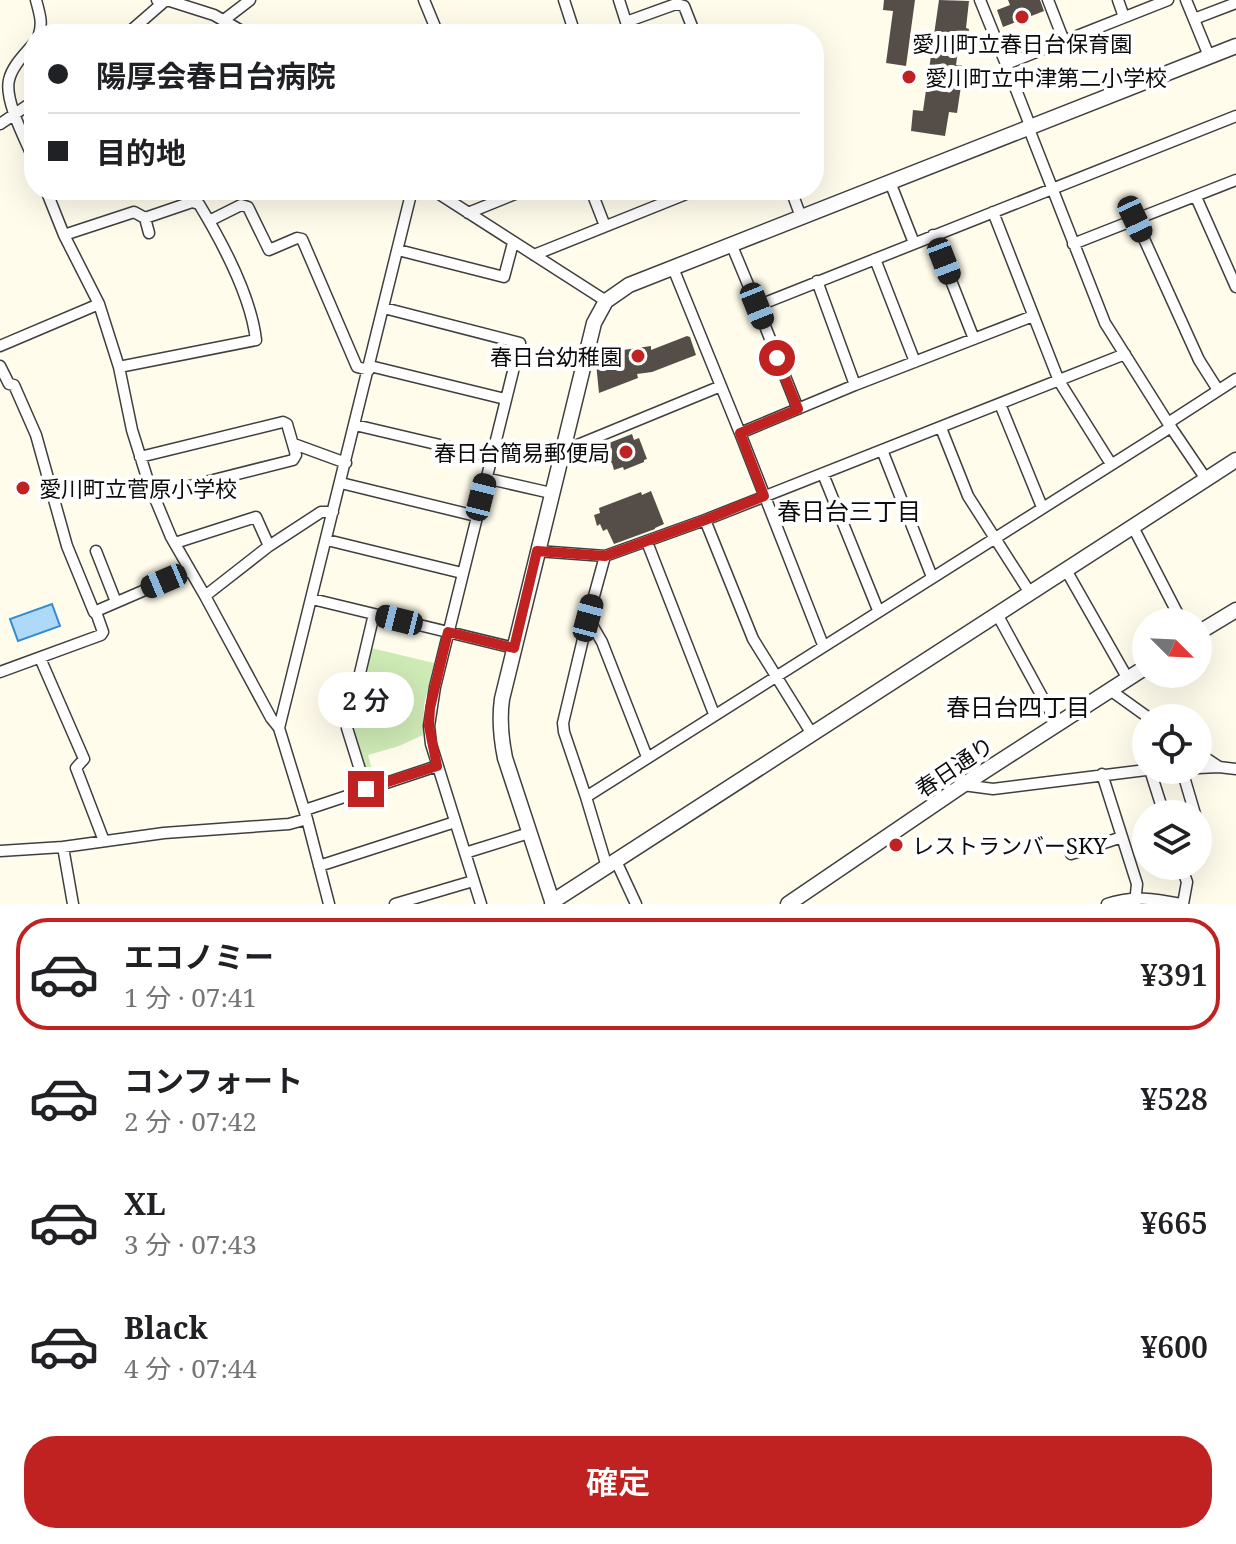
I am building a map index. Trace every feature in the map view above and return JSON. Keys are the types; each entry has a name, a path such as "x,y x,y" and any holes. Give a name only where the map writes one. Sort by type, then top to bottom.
{"street":[{"path":"36,0 41,24"},
{"path":"224,20 250,0"},
{"path":"424,0 434,24"},
{"path":"564,0 572,24"},
{"path":"619,0 626,22 676,4 684,6 691,24"},
{"path":"648,0 651,13"},
{"path":"980,0 1105,323 1206,479"},
{"path":"1048,0 1064,41"},
{"path":"1118,0 1124,17"},
{"path":"1006,64 1168,0"},
{"path":"1186,0 1209,56"},
{"path":"138,24 162,1 170,1 214,15 231,24"},
{"path":"1194,19 1236,3"},
{"path":"1236,46 629,285 606,301 594,323 499,718 500,737 553,903 1236,460"},
{"path":"24,56 9,78 7,91 24,136"},
{"path":"0,124 24,108"},
{"path":"757,306 1236,116"},
{"path":"1073,244 1236,180"},
{"path":"890,182 914,243"},
{"path":"1196,197 1236,287"},
{"path":"50,200 99,304 119,367 140,457 171,537 279,728 306,814 329,904"},
{"path":"279,728 410,200"},
{"path":"448,200 606,301"},
{"path":"468,213 500,200"},
{"path":"595,200 605,226"},
{"path":"534,255 671,200"},
{"path":"795,200 801,217"},
{"path":"119,367 258,344 253,319 199,204 192,202 145,218"},
{"path":"209,221 241,205 248,207 269,250 297,238 302,239 315,276 357,367 505,399"},
{"path":"64,235 134,212 145,218 149,233"},
{"path":"993,212 1059,381 1111,464"},
{"path":"1135,219 1199,360 1218,390"},
{"path":"933,235 974,339"},
{"path":"398,250 504,277 513,243"},
{"path":"732,246 798,409"},
{"path":"875,259 915,362"},
{"path":"673,268 823,645"},
{"path":"817,281 855,385"},
{"path":"0,346 99,304"},
{"path":"384,308 520,343 430,708 429,726 437,766 481,904"},
{"path":"740,433 1033,316"},
{"path":"537,551 605,556 647,542 1125,354"},
{"path":"0,366 9,384 14,385 36,435 67,546 103,632 0,672"},
{"path":"586,797 1111,464 1236,379"},
{"path":"563,448 575,446 721,386"},
{"path":"1000,404 1042,507"},
{"path":"140,457 283,422 287,424 296,455 293,460 154,495"},
{"path":"355,425 491,457"},
{"path":"941,428 968,496 1030,593"},
{"path":"223,437 227,450"},
{"path":"294,444 346,463"},
{"path":"882,450 932,577"},
{"path":"823,474 878,610"},
{"path":"485,478 551,493"},
{"path":"341,483 476,516"},
{"path":"205,596 269,546 321,512 333,512"},
{"path":"175,543 256,517 269,546"},
{"path":"705,520 753,639 812,734"},
{"path":"1133,527 1175,608"},
{"path":"327,540 462,573"},
{"path":"647,542 714,714"},
{"path":"96,551 116,602"},
{"path":"605,556 563,723 611,864 636,904"},
{"path":"1066,570 1128,679"},
{"path":"94,612 189,571"},
{"path":"312,599 514,648"},
{"path":"1212,625 1236,610"},
{"path":"366,789 347,728 374,614"},
{"path":"997,614 1057,724"},
{"path":"588,618 602,642 647,757"},
{"path":"40,658 84,759 76,768 104,841"},
{"name":"春日通り","path":"788,904 963,785 1132,676"},
{"path":"1110,690 1132,706"},
{"path":"1212,762 1219,767"},
{"path":"0,851 63,847 164,833 289,824 366,789 437,766"},
{"path":"1212,767 1236,769"},
{"path":"963,785 993,789 1132,771"},
{"path":"1102,774 1137,884 1135,901"},
{"path":"319,866 455,822"},
{"path":"465,853 529,833"},
{"path":"1071,854 1122,837"},
{"path":"63,847 73,904"},
{"path":"1107,904 1119,899 1182,904 1186,880"},
{"path":"395,904 473,881"}],"green space":[{"path":"371,648 434,663 424,705 423,735 368,755 375,781 368,783 352,727"}],"water":[{"path":"52,604 60,626 18,641 10,619"}],"building":[{"path":"884,0 915,0 906,66 886,63 893,11 883,10"},
{"path":"939,0 969,1 967,42 959,43 956,65 964,66 957,113 949,112 945,136 911,131 913,110 923,111"},
{"path":"1008,0 1040,0 1044,11 1003,27 997,10 1010,5"},
{"path":"687,336 696,355 652,372 637,374 638,378 599,393 596,363 602,359 601,347 623,350 651,346 651,350"},
{"name":"春日台簡易郵便局","path":"632,434 634,440 639,438 647,459 624,470 623,467 614,470 612,463 605,461 609,458 604,445"},
{"path":"651,491 664,524 614,544 607,529 603,531 600,524 597,526 594,515 600,513 599,508"}],"place":[{"name":"愛川町立春日台保育園","path":"1022,17"},
{"name":"愛川町立中津第二小学校","path":"909,77"},
{"name":"春日台幼稚園","path":"638,356"},
{"name":"春日台簡易郵便局","path":"626,452"},
{"name":"愛川町立菅原小学校","path":"23,488"},
{"name":"レストランバーSKY","path":"896,845"}],"district":[{"name":"春日台三丁目","path":"849,510"},
{"name":"春日台四丁目","path":"1018,706"}],"route":[{"path":"366,789 437,766 431,744 430,708 448,632 514,648 537,551 605,556 764,496 740,433 798,409 777,358"}]}
